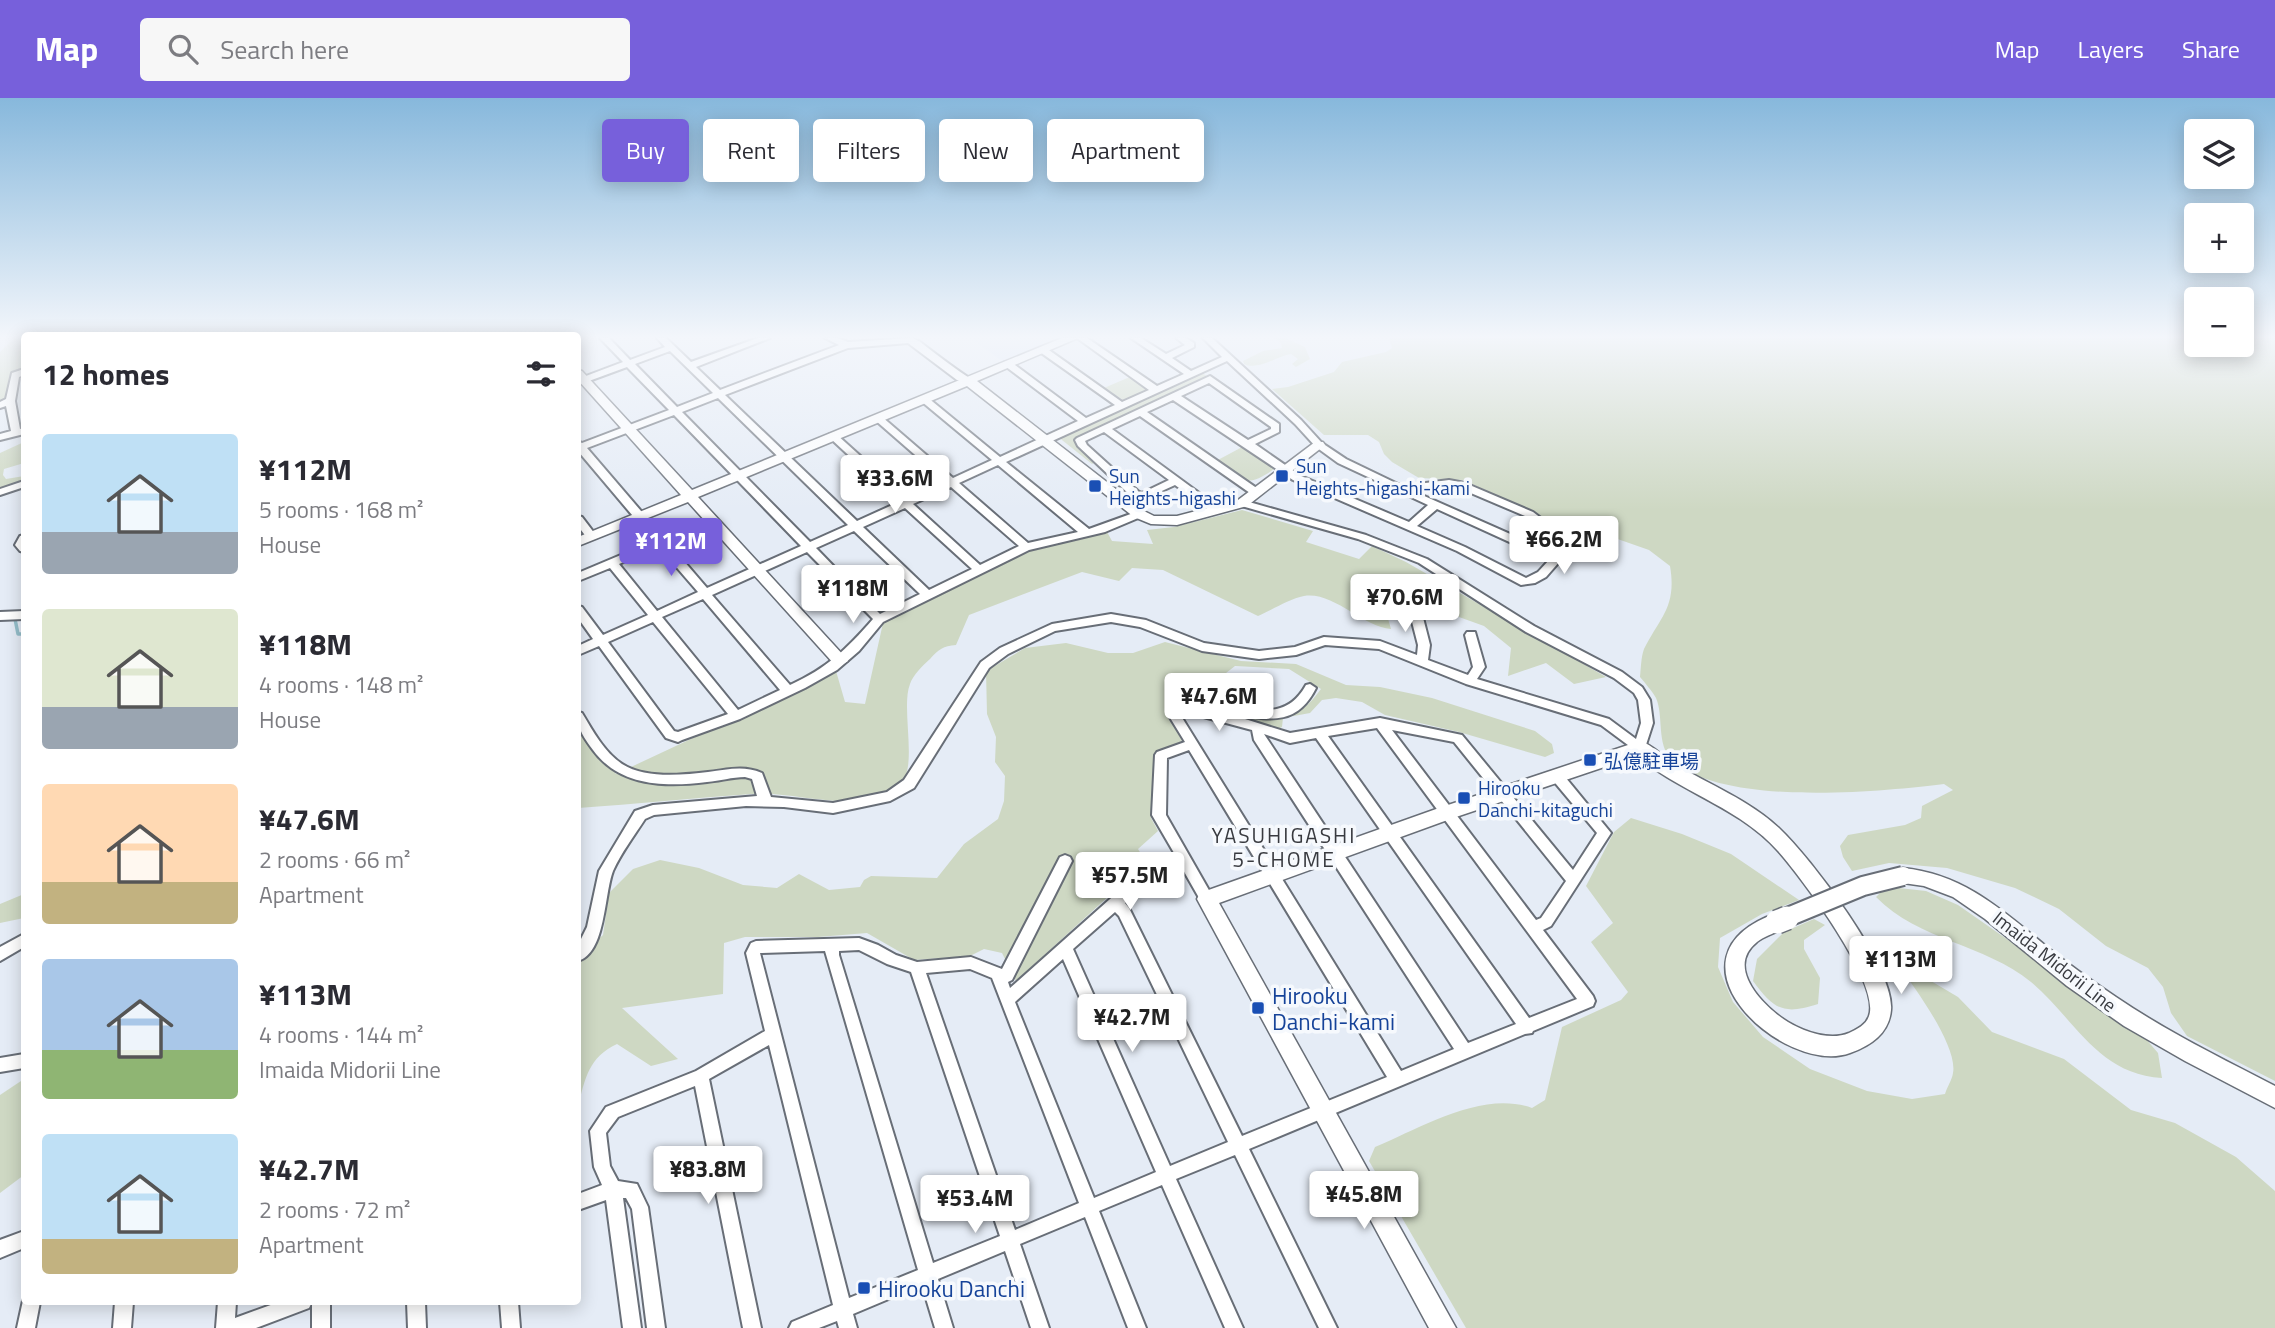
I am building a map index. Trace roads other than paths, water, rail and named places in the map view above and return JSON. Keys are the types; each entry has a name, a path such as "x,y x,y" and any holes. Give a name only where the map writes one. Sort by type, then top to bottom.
{"main road":[{"path":"1443,1328 1207,899 1446,813 1640,748"},
{"name":"Imaida Midorii Line","path":"1640,748 1675,775 1744,810 1774,832 1793,852 1871,971 1881,997 1882,1011 1876,1027 1852,1044 1834,1046 1811,1043 1772,1025 1746,997 1738,982 1735,966 1737,953 1746,939 1777,922 1863,886 1903,876 1937,880 1972,896 2038,951 2113,1007 2193,1054 2275,1097"}],"street":[{"path":"596,395 840,660"},
{"path":"661,395 879,619"},
{"path":"581,445 715,395"},
{"path":"720,395 927,595"},
{"path":"584,539 933,395"},
{"path":"581,952 594,927 606,872 640,815 672,808 746,801 833,808 890,796 901,791 920,768 985,664 1030,638 1072,623 1111,618 1130,620 1202,647 1259,655 1296,651 1324,641 1371,643 1470,681 1605,722 1640,748 1647,723 1644,700 1638,690 1618,675 1530,629 1423,561 1362,537 1242,502 1213,508 1173,522 1161,522 1139,514 987,395"},
{"path":"1050,395 1085,422"},
{"path":"1107,395 1121,405"},
{"path":"581,650 1143,395"},
{"path":"1233,395 1276,426 1276,430 1248,444"},
{"path":"1268,395 1319,445 1342,461 1556,559"},
{"path":"1176,481 1142,497 1135,494 1083,446 1080,440 1174,396 1297,478 1461,550 1525,582 1533,580 1552,566 1556,559 1560,549 1554,533 1530,514 1461,485 1449,483 1401,489"},
{"path":"924,399 1085,532"},
{"path":"0,437 20,432 5,403"},
{"path":"1141,412 1254,491"},
{"path":"878,418 1026,547"},
{"path":"1105,428 1213,508"},
{"path":"833,436 979,570"},
{"path":"1242,502 1319,445"},
{"path":"581,449 788,691"},
{"path":"0,492 21,485"},
{"path":"1409,528 1435,505"},
{"path":"581,614 670,734 678,737 736,716 788,691 840,660 879,619 1026,547 1101,530 1139,514"},
{"path":"581,577 661,542"},
{"path":"612,563 736,716"},
{"path":"1414,606 1424,645 1422,661"},
{"path":"0,617 21,613"},
{"path":"1470,681 1479,667 1471,635"},
{"path":"1217,716 1222,708 1284,713 1297,709 1306,701 1310,688"},
{"path":"1398,1080 1175,716 1176,709 1185,708 1217,716 1290,738 1380,723 1458,738 1574,881"},
{"path":"581,721 601,753 621,770 665,779 712,777 745,770 757,776 766,802"},
{"path":"798,1328 1527,1028 1588,1000 1380,723"},
{"path":"1258,728 1258,737 1465,1052"},
{"path":"1320,734 1527,1028"},
{"path":"1193,744 1161,755 1159,815 1207,899"},
{"path":"1533,928 1546,922 1604,833 1556,775"},
{"path":"1000,980 1007,975 1065,861"},
{"path":"1007,1000 1142,879 1185,861"},
{"path":"1115,902 1124,912 1328,1328"},
{"path":"0,955 21,942"},
{"path":"832,944 832,955 944,1328"},
{"path":"848,1328 753,953 756,947 859,944 873,948 892,960 917,968 971,963 998,974 1136,1328"},
{"path":"1065,947 1234,1328"},
{"path":"917,968 1040,1328"},
{"path":"632,1328 613,1189 601,1167 598,1131 612,1112 628,1103 701,1076 773,1034"},
{"path":"0,1065 21,1062"},
{"path":"701,1076 752,1328"},
{"path":"581,1201 613,1189 631,1190 640,1207 656,1328"},
{"path":"0,1249 21,1241"},
{"path":"26,1328 30,1305"},
{"path":"122,1328 124,1305"},
{"path":"225,1328 227,1305"},
{"path":"232,1328 295,1305"},
{"path":"321,1305 321,1328"},
{"path":"416,1305 417,1328"},
{"path":"509,1305 511,1328"}],"waterway":[{"path":"15,619 18,634 21,634"}],"place":[{"name":"Sun Heights-higashi-kami","path":"1282,476"},
{"name":"Sun Heights-higashi","path":"1095,486"},
{"name":"弘億駐車場","path":"1590,760"},
{"name":"Hirooku Danchi-kitaguchi","path":"1464,798"},
{"name":"Hirooku Danchi-kami","path":"1258,1008"},
{"name":"Hirooku Danchi","path":"864,1288"}],"district":[{"name":"YASUHIGASHI 5-CHOME","path":"1284,847"}]}
